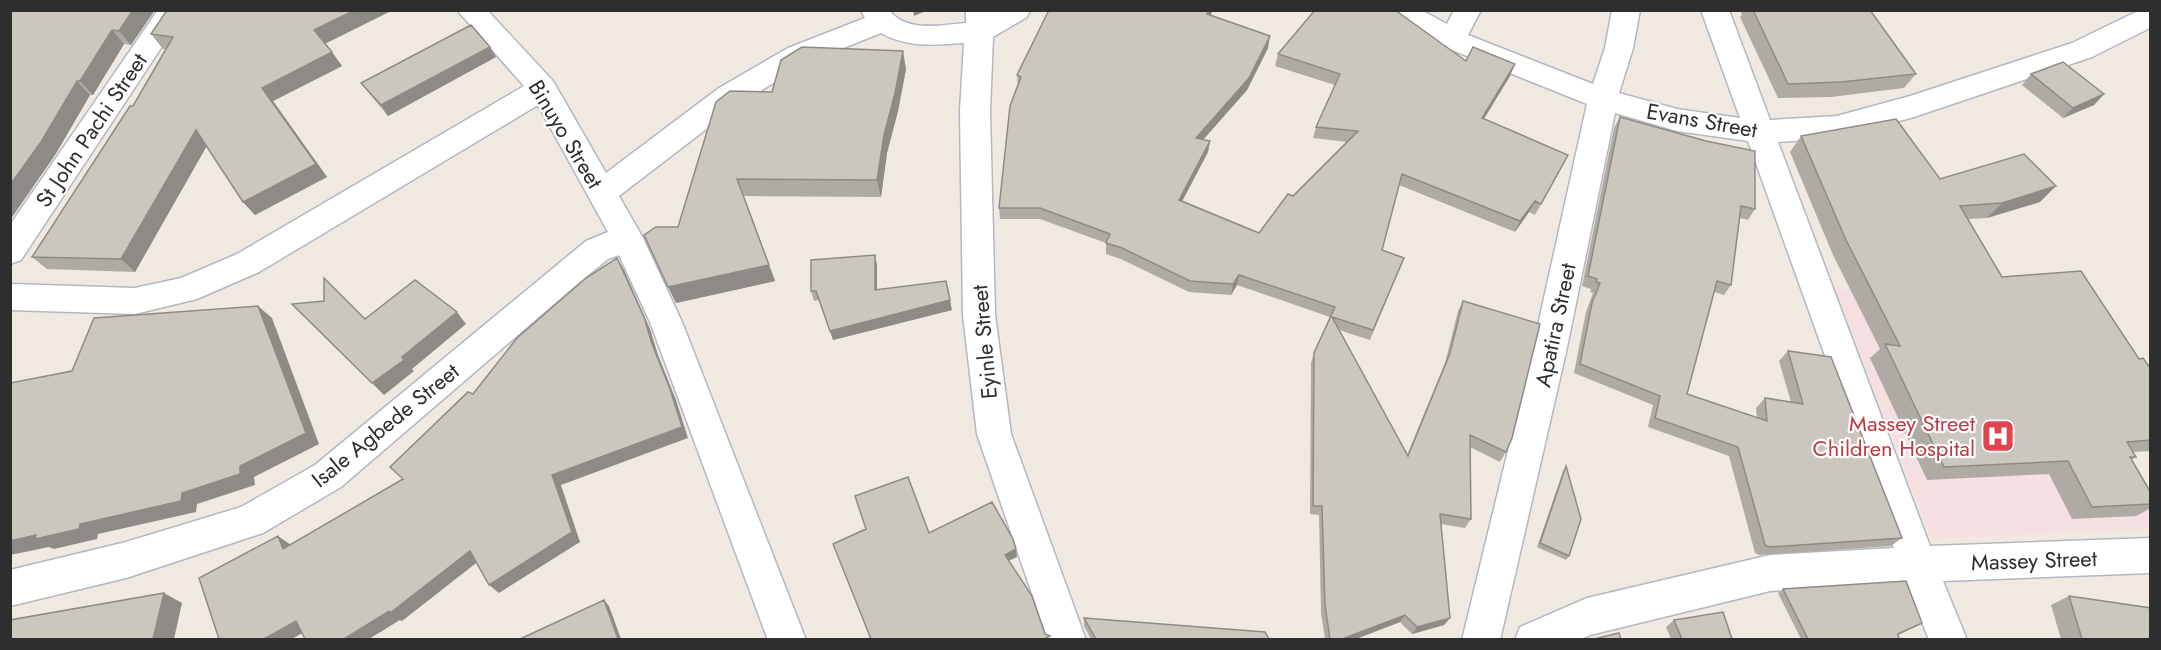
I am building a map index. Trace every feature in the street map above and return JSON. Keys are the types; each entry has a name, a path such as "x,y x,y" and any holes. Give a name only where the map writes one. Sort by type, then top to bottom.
{"street":[{"name":"St John Pachi Street","path":"10,251 173,10"},
{"name":"Binuyo Street","path":"470,10 543,88 627,238 666,322 787,639"},
{"path":"602,193 729,96 798,55 878,16 903,33 929,36 1017,10"},
{"name":"Evans Street","path":"1398,10 1452,39 1604,99 1677,120 1760,132 1837,127 1914,106 2082,51 2151,17"},
{"path":"1452,39 1468,10"},
{"name":"Apatira Street","path":"1481,639 1626,10"},
{"path":"1715,10 1918,564 1948,639"},
{"name":"Eyinle Street","path":"980,21 975,111 979,315 994,434 1067,639"},
{"path":"10,297 135,301 186,290 248,263 543,88"},
{"name":"Isale Agbede Street","path":"10,588 126,560 250,521 327,476 597,250 627,238"},
{"name":"Massey Street","path":"1534,639 1587,617 1770,573 1918,564 2151,555"}],"shaded area":[{"name":"Massey Street Children Hospital","path":"1850,289 2059,358 2150,514 2150,529 1932,539 1834,290"}],"building":[{"path":"10,10 133,10 119,31 112,30 80,81 77,81 41,142 10,185"},
{"path":"167,10 355,10 314,30 332,52 262,88 316,164 243,202 196,130 121,259 32,257 130,106 133,106 173,37 151,34"},
{"path":"1049,10 1209,10 1207,14 1270,36 1249,78 1196,138 1210,141 1179,200 1259,233 1288,194 1293,196 1358,131 1316,127 1340,74 1278,54 1315,10 1395,10 1466,61 1473,47 1515,64 1482,118 1568,155 1541,204 1535,201 1520,221 1402,174 1382,250 1404,258 1373,330 1332,317 1408,456 1450,353 1463,301 1540,324 1512,438 1506,452 1470,435 1471,519 1440,514 1450,618 1417,627 1405,615 1342,639 1330,639 1325,605 1322,506 1313,506 1314,353 1335,307 1239,275 1233,284 1190,281 1122,248 1106,243 1110,234 1040,208 999,208 1010,106 1021,77 1017,75"},
{"path":"1753,10 1870,10 1916,74 1841,82 1788,84"},
{"path":"471,25 490,47 381,105 361,83"},
{"path":"802,47 903,51 884,135 877,180 737,179 769,265 668,287 644,235 656,227 678,227 716,102 730,91 772,92 781,60"},
{"path":"2063,62 2104,94 2073,108 2031,74"},
{"path":"1620,117 1706,141 1755,151 1755,209 1741,206 1731,285 1717,281 1687,394 1767,421 1765,398 1803,404 1788,351 1831,357 1902,538 1769,547 1765,545 1738,447 1655,418 1660,396 1580,364 1592,303 1600,283 1596,282 1597,279 1588,276"},
{"path":"1896,119 1940,179 2024,154 2056,186 2002,203 1960,206 2002,277 2081,271 2139,359 2143,358 2151,369 2151,440 2127,442 2136,457 2130,457 2151,493 2151,504 2092,507 2068,461 1944,467 1885,344 1900,346 1846,240 1801,136"},
{"path":"875,255 875,290 946,281 950,300 830,331 816,291 811,291 811,260"},
{"path":"617,258 644,317 682,427 552,475 572,532 489,585 470,551 390,613 389,611 344,639 305,639 296,621 264,639 219,639 199,578 278,536 283,549 403,479 390,467 468,392 473,394 517,338 586,278"},
{"path":"324,278 365,319 415,280 457,312 402,357 404,360 372,383 292,304 324,301"},
{"path":"258,306 306,433 240,466 240,474 182,493 181,501 80,524 79,529 35,539 36,535 10,541 10,383 72,371 94,318"},
{"path":"1566,466 1581,519 1569,556 1540,543"},
{"path":"908,477 929,533 992,502 1013,539 1016,549 1005,555 1032,596 1045,634 1050,636 1045,639 871,639 833,544 866,529 855,496"},
{"path":"1906,581 1922,623 1898,634 1899,639 1808,639 1783,589"},
{"path":"164,593 153,639 10,639 10,620"},
{"path":"2069,596 2151,608 2151,639 2082,639"},
{"path":"604,600 618,639 520,639"},
{"path":"1723,612 1732,639 1682,639 1674,620"},
{"path":"1084,618 1265,632 1269,639 1096,639"},
{"path":"1619,633 1621,639 1594,639"}],"place":[{"name":"Massey Street Children Hospital","path":"1998,436"}]}
